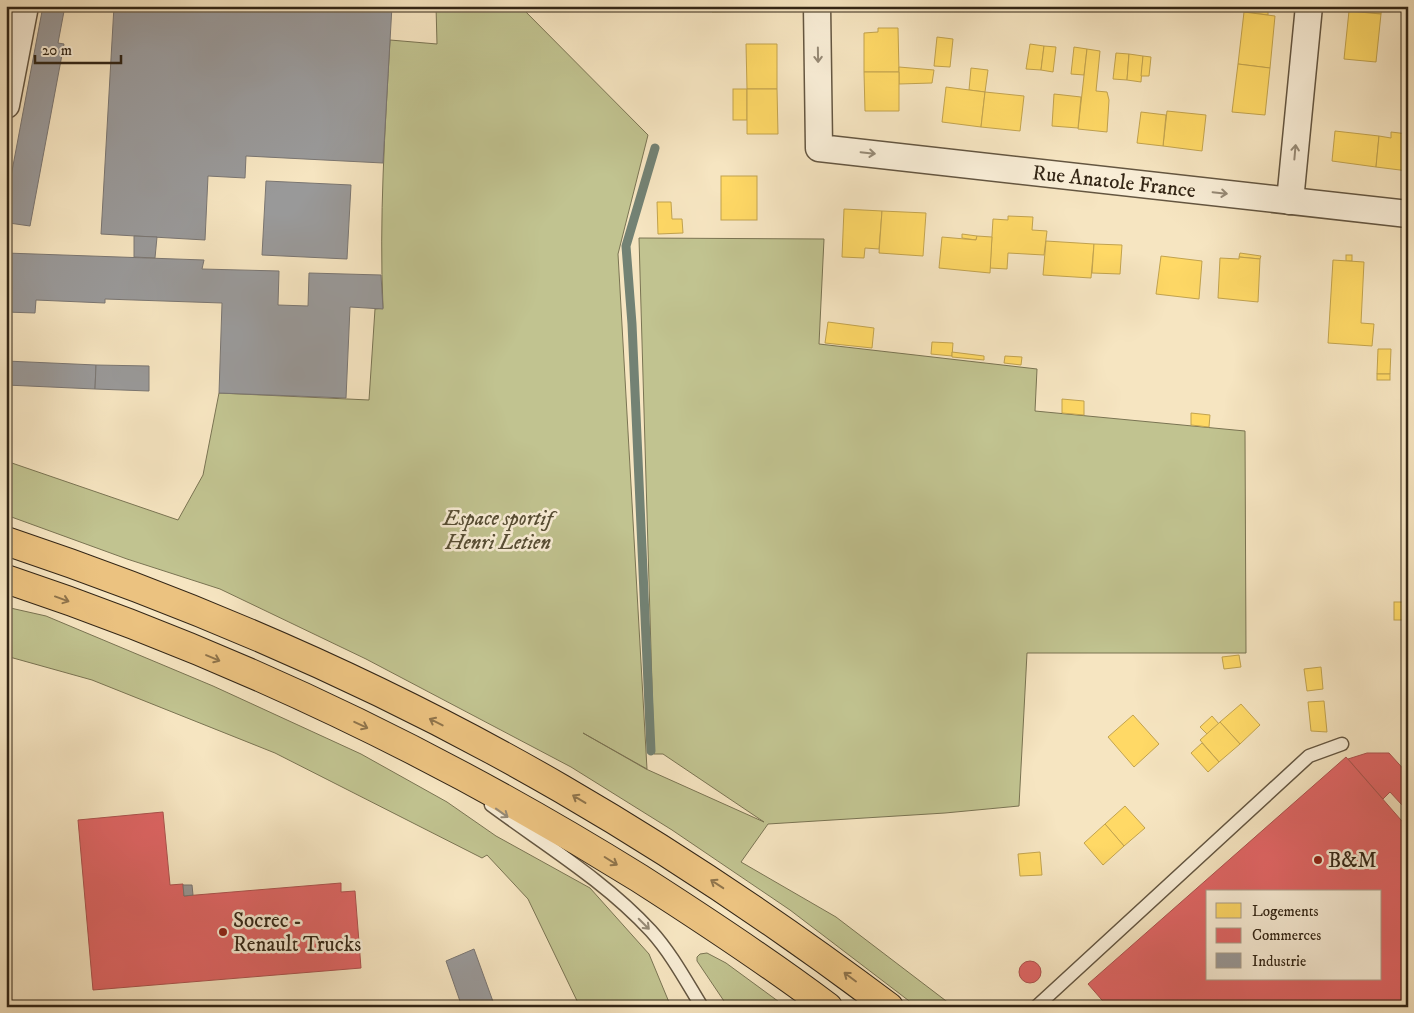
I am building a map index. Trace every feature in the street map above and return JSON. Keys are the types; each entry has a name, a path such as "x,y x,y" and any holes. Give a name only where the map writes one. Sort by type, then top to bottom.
{"highway":[{"path":"13,543 144,590 240,629 356,681 467,738 569,793 697,871 793,936 889,1007"},
{"path":"11,580 230,664 331,710 420,754 526,811 615,863 716,928 828,1007"}],"street":[{"path":"6,105 25,6"},
{"name":"Rue Anatole France","path":"817,6 819,148 1408,214"},
{"path":"1290,201 1309,6"}],"lane":[{"path":"1036,1007 1310,756 1342,744"},
{"path":"420,754 588,875 623,904 652,932 662,945 702,1007"}],"green space":[{"name":"Espace sportif Henri Letien","path":"436,6 520,6 648,135 618,254 647,769 583,733 646,769 764,822 663,754 654,754 639,238 824,239 819,344 1037,369 1035,411 1245,431 1246,653 1027,653 1019,806 945,813 768,824 741,862 836,917 954,1007 917,1007 790,910 672,830 571,767 366,659 220,589 127,559 6,515 6,461 178,520 203,475 219,393 369,400 375,309 383,308 382,208 390,40 437,44"},
{"path":"6,607 46,616 213,686 361,754 447,802 496,836 590,888 649,954 671,1007 580,1007 528,899 487,855 482,858 275,753 92,680 6,656"},
{"path":"707,953 726,963 786,1007 728,1007 697,961 697,957 700,954"}],"building: Logements":[{"path":"712,6 760,6 760,11 712,12"},
{"path":"1350,6 1382,6 1381,14 1349,11"},
{"path":"1244,8 1268,11 1268,15 1244,12"},
{"path":"1349,11 1381,14 1376,62 1344,59"},
{"path":"1244,12 1275,16 1270,68 1238,64"},
{"path":"878,28 898,28 899,72 864,72 864,33 878,32"},
{"path":"937,37 953,39 950,67 934,66"},
{"path":"746,44 777,44 777,89 747,89"},
{"path":"1030,44 1044,46 1041,70 1026,69"},
{"path":"1044,46 1056,47 1053,72 1041,70"},
{"path":"1074,47 1087,49 1084,75 1071,74"},
{"path":"1087,49 1100,51 1096,91 1107,92 1109,100 1107,132 1078,129"},
{"path":"1116,53 1129,54 1127,80 1113,79"},
{"path":"1129,54 1143,56 1141,82 1127,80"},
{"path":"1143,56 1151,57 1149,76 1141,76"},
{"path":"1238,64 1270,68 1265,115 1232,112"},
{"path":"899,67 934,70 932,83 899,84"},
{"path":"971,68 988,70 985,92 969,90"},
{"path":"864,72 899,72 899,111 865,111"},
{"path":"946,87 985,92 981,127 942,122"},
{"path":"733,89 747,89 747,120 733,120"},
{"path":"747,89 777,89 778,134 747,134"},
{"path":"985,92 1024,96 1020,131 981,127"},
{"path":"1054,94 1081,97 1078,128 1052,126"},
{"path":"1167,111 1206,115 1202,151 1163,146"},
{"path":"1141,112 1166,115 1163,146 1137,143"},
{"path":"1335,131 1379,136 1376,167 1332,161"},
{"path":"1391,132 1408,134 1408,171 1376,167 1379,136 1391,138"},
{"path":"721,176 757,176 757,220 721,220"},
{"path":"657,202 671,202 672,219 682,219 683,233 658,234"},
{"path":"844,209 882,211 879,249 865,248 864,258 842,257"},
{"path":"882,211 926,213 923,256 879,253"},
{"path":"1008,216 1033,217 1032,230 1047,231 1044,255 1008,253 1007,269 990,268 993,219 1008,220"},
{"path":"962,234 977,236 976,240 962,238"},
{"path":"977,236 992,237 990,273 939,268 942,237 976,240"},
{"path":"1046,241 1094,244 1091,278 1043,275"},
{"path":"1094,244 1122,245 1120,274 1092,273"},
{"path":"1240,253 1261,256 1260,259 1239,257"},
{"path":"1346,255 1352,255 1352,261 1346,261"},
{"path":"1161,256 1202,261 1199,299 1156,294"},
{"path":"1239,257 1260,259 1258,302 1218,298 1220,258 1239,259"},
{"path":"1333,260 1364,262 1361,323 1374,324 1372,346 1328,343"},
{"path":"828,322 874,328 872,348 825,343"},
{"path":"932,342 953,343 952,356 931,354"},
{"path":"1378,349 1391,349 1390,374 1377,374"},
{"path":"952,352 984,356 984,360 952,357"},
{"path":"1005,356 1022,357 1021,365 1004,363"},
{"path":"1377,374 1390,374 1390,380 1377,380"},
{"path":"1062,399 1084,401 1084,415 1062,413"},
{"path":"1191,413 1210,415 1209,427 1191,425"},
{"path":"1394,602 1408,602 1408,620 1394,620"},
{"path":"1239,655 1241,667 1224,669 1222,657"},
{"path":"1321,667 1323,689 1307,691 1304,669"},
{"path":"1324,701 1327,732 1311,731 1308,702"},
{"path":"1241,704 1260,725 1240,744 1220,722"},
{"path":"1133,715 1159,744 1134,767 1108,737"},
{"path":"1212,716 1219,724 1207,734 1200,727"},
{"path":"1220,722 1240,744 1219,762 1200,740"},
{"path":"1202,743 1219,762 1208,772 1191,753"},
{"path":"1125,806 1145,828 1124,846 1105,824"},
{"path":"1105,824 1124,846 1103,865 1084,843"},
{"path":"1040,852 1042,875 1020,876 1018,854"}],"building: Commerces":[{"path":"1367,753 1389,753 1408,774 1408,800 1402,805 1390,792 1383,799 1348,759"},
{"name":"B&M","path":"1346,757 1408,828 1408,1007 1108,1007 1088,984"},
{"name":"Socrec - Renault Trucks","path":"163,812 170,885 183,884 184,896 341,883 341,892 355,891 361,968 93,990 78,820"},
{"path":"1026,961 1034,961 1041,968 1041,976 1034,983 1026,983 1019,976 1019,968"}],"building: Industrie":[{"path":"43,6 65,6 58,43 64,44 30,226 9,223 6,236 6,203"},
{"path":"114,6 392,6 383,163 246,156 245,178 208,176 205,240 101,234"},
{"path":"266,181 351,185 347,259 262,255"},
{"path":"134,236 157,237 155,258 134,257"},
{"path":"6,253 204,260 202,269 279,271 278,305 308,306 309,273 381,275 383,309 350,307 346,398 219,393 222,303 105,299 105,303 36,300 35,313 6,312"},
{"path":"6,361 96,365 95,389 6,385"},
{"path":"96,365 149,366 149,391 95,389"},
{"path":"183,885 192,885 193,895 184,896"},
{"path":"474,949 495,1007 462,1007 446,961"}],"waterway":[{"path":"651,751 632,324 626,246 655,148"}],"place":[{"name":"B&M","path":"1318,860"},
{"name":"Socrec - Renault Trucks","path":"223,932"}]}
